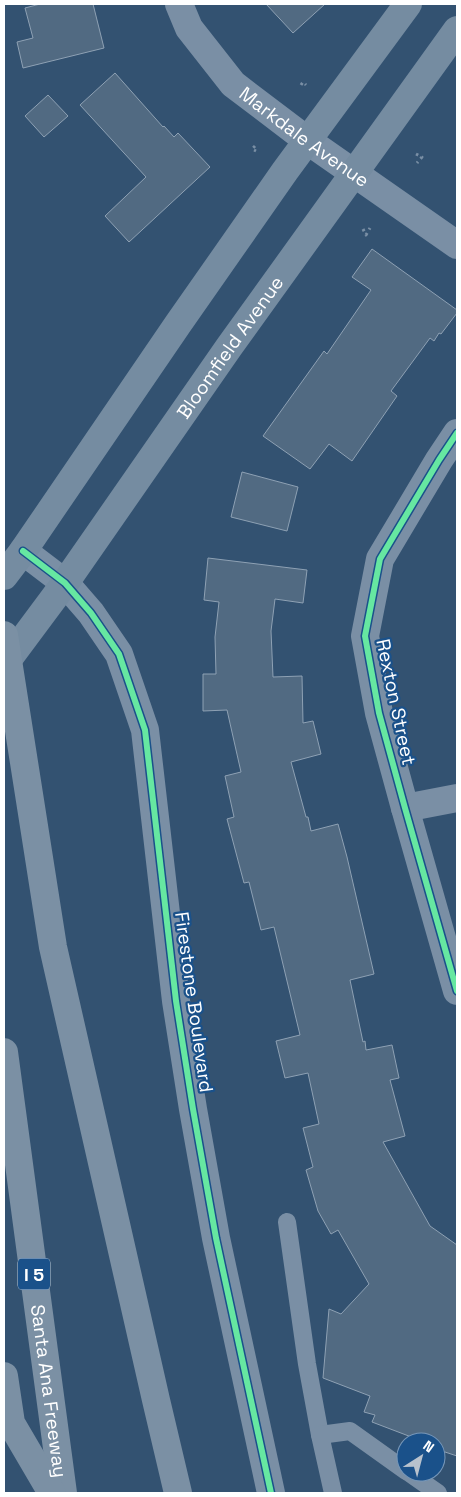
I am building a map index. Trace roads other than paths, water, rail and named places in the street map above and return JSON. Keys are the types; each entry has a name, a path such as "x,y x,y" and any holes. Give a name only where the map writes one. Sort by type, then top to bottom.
{"highway":[{"path":"4,635 53,947 178,1493"},
{"name":"Santa Ana Freeway","path":"4,1053 63,1493"},
{"path":"4,1376 11,1423 52,1493"}],"main road":[{"path":"4,576 285,171 408,4"},
{"name":"Bloomfield Avenue","path":"4,665 65,583 457,30"}],"street":[{"name":"Markdale Avenue","path":"179,4 189,28 233,84 308,141 457,244"},
{"name":"Rexton Street","path":"457,433 380,559 365,636 379,713 404,808 457,991"},
{"name":"Firestone Boulevard","path":"23,551 65,583 91,613 119,654 145,730 176,1001 216,1238 271,1493"},
{"path":"404,808 457,798"}],"lane":[{"path":"287,1222 307,1364 333,1493"},
{"path":"320,1435 350,1431 396,1463"},
{"path":"422,1482 438,1493"}]}
